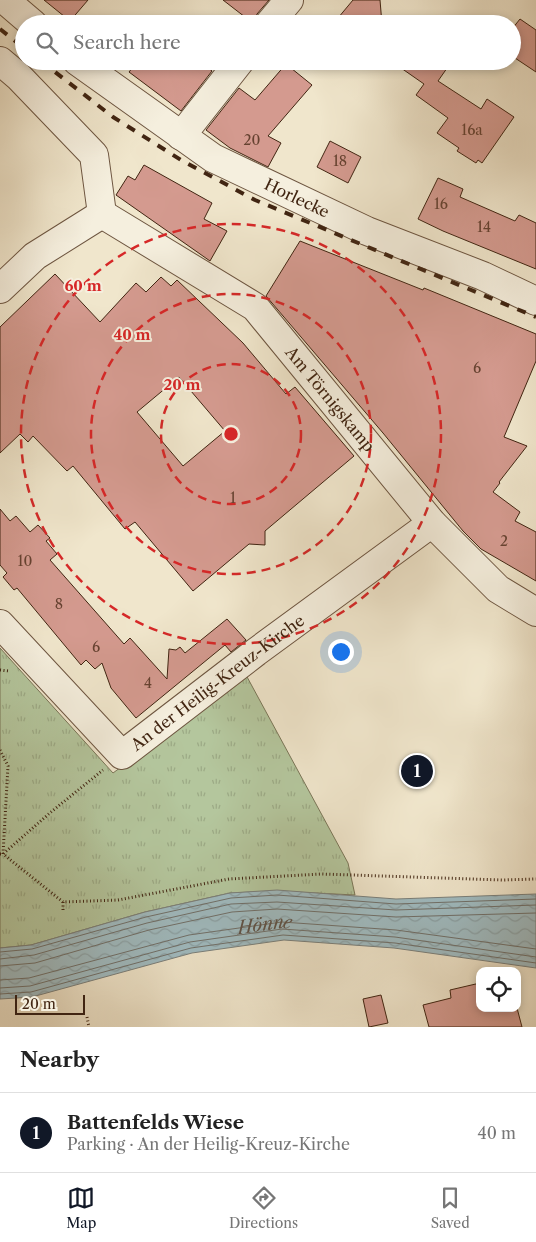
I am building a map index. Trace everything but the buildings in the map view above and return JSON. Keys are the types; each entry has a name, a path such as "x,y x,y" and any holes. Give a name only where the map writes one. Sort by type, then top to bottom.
{"street":[{"path":"276,15 289,0"},
{"path":"7,1 22,15"},
{"path":"0,61 19,77 94,155 102,214 35,256 0,289"},
{"name":"Horlecke","path":"89,70 213,158 367,231 484,276 536,301"},
{"path":"181,136 233,70"},
{"name":"Am Törnigskamp","path":"102,214 255,307 432,523 498,589 536,612"},
{"name":"An der Heilig-Kreuz-Kirche","path":"0,624 122,755 256,652 432,523"}],"path":[{"path":"0,750 8,766 2,854"},
{"path":"2,854 122,755"},
{"path":"2,854 62,902 118,900 229,879 322,874 502,880 536,878"},
{"path":"62,902 63,910"},
{"path":"87,1017 89,1027"}],"green space":[{"path":"0,648 113,773 246,675 348,863 355,895 274,891 230,893 145,912 31,945 0,948"}],"water":[{"name":"Hönne","path":"277,890 396,899 536,894 536,968 394,948 284,940 192,953 32,997 0,999 0,948 31,945 145,912 230,893"}],"railway":[{"path":"0,29 15,41"},
{"path":"53,70 113,117 181,160 255,200 536,317"}],"place":[{"name":"Battenfelds Wiese","path":"417,771"}]}
